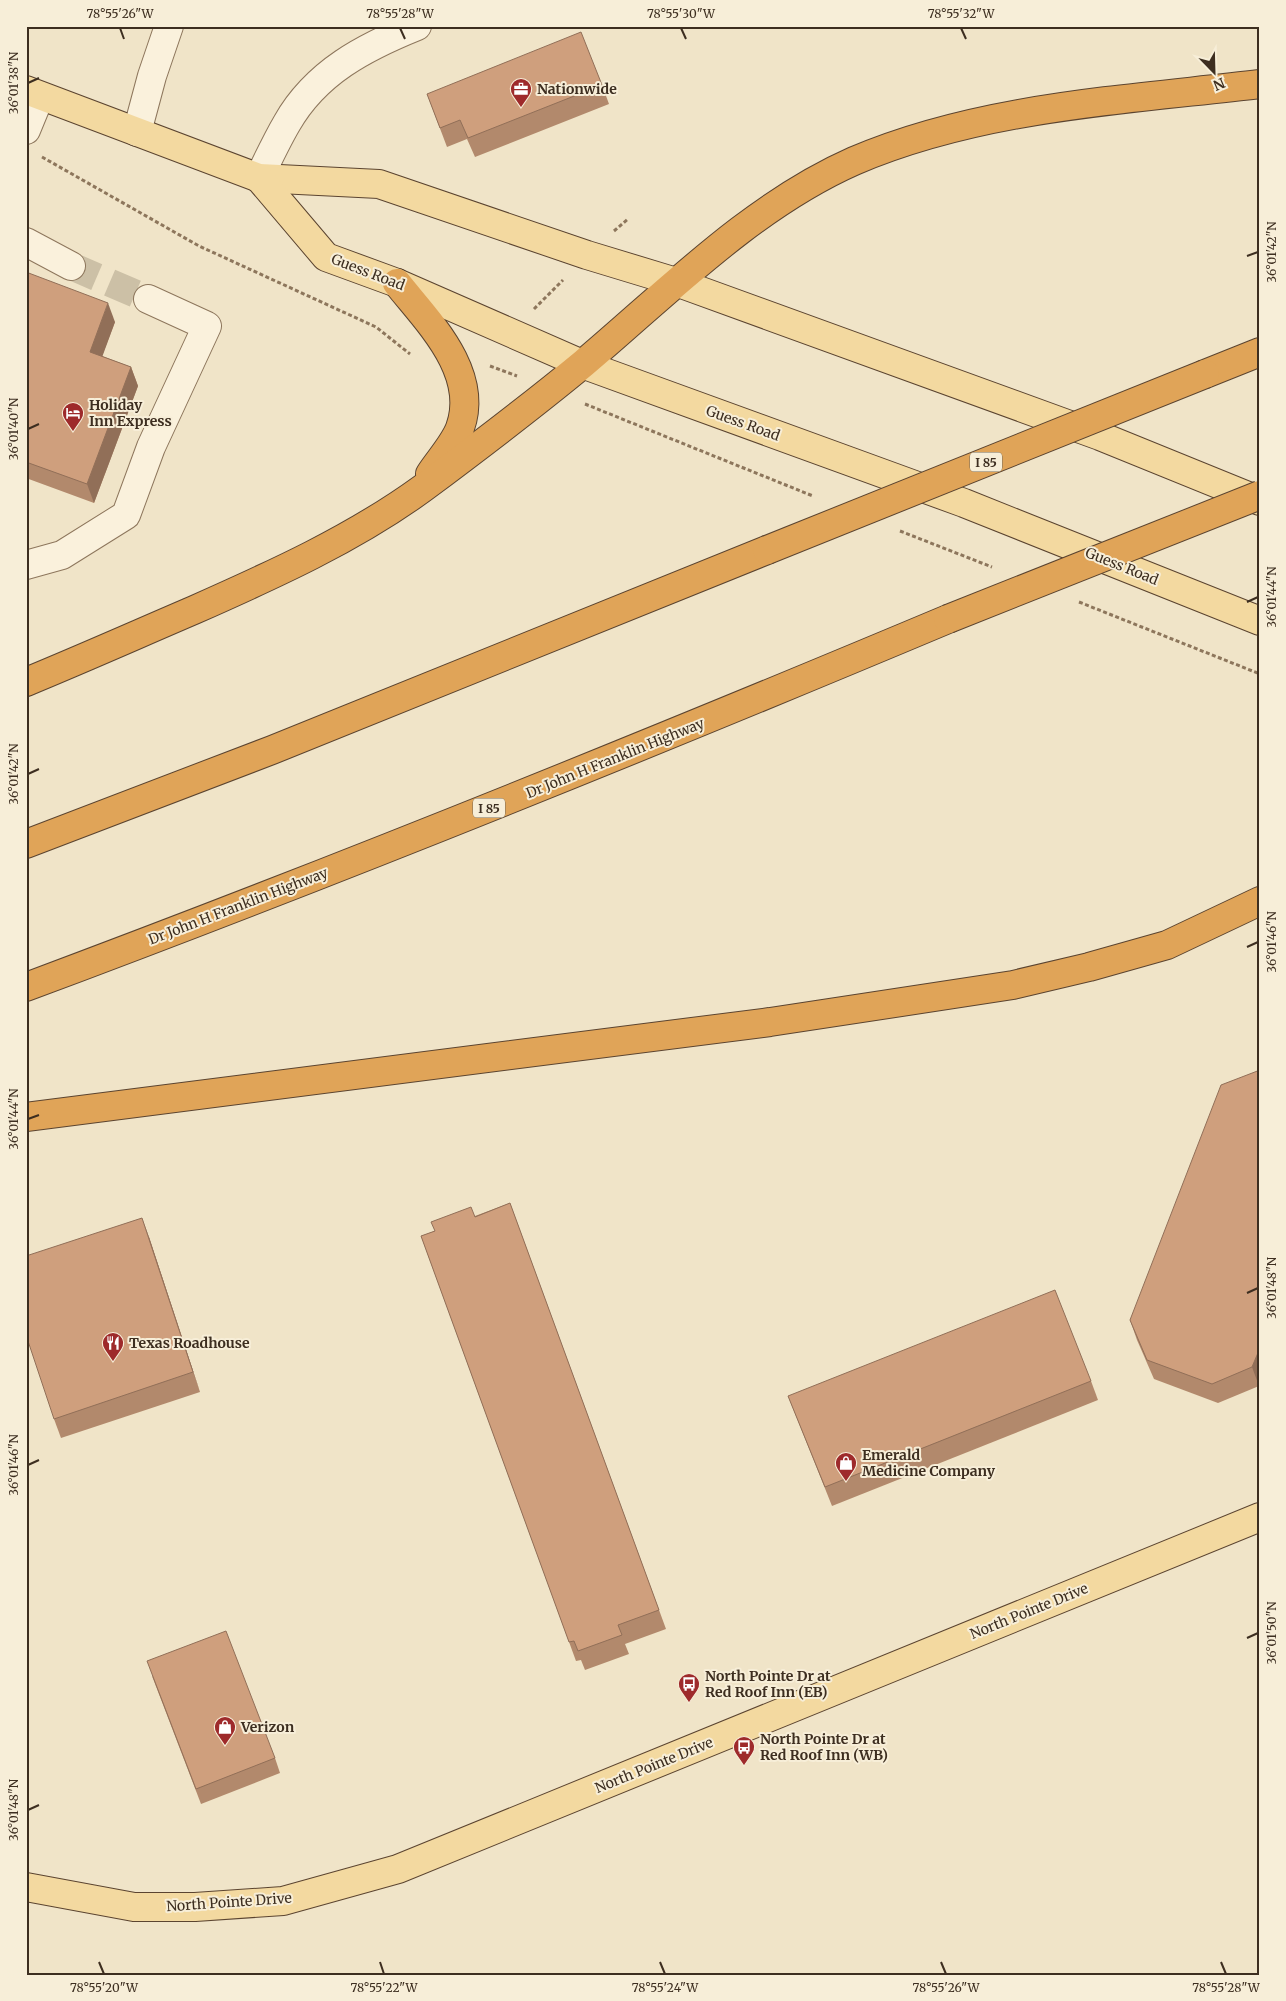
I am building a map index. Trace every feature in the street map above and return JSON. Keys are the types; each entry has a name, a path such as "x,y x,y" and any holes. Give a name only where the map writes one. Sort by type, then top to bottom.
{"highway":[{"path":"26,682 266,578 355,532 419,491 582,364 676,282 790,196 838,168 892,147 966,126 1020,115 1088,103 1260,84"},
{"path":"397,283 445,343 458,372 465,406 459,430 419,491"},
{"name":"I 85","path":"26,844 272,750 1260,352"},
{"name":"Dr John H Franklin Highway","path":"26,987 158,938 627,754 948,619 1260,495"},
{"path":"26,1117 770,1022 1013,985 1089,967 1167,945 1260,901"}],"main road":[{"name":"Guess Road","path":"33,93 259,178 379,184 587,255 676,282 1091,432 1260,501"},
{"name":"Guess Road","path":"259,178 326,257 397,283 582,364 964,502 1260,621"},
{"name":"North Pointe Drive","path":"26,1887 134,1907 195,1907 283,1901 398,1869 1260,1517"}],"street":[{"path":"137,132 152,76 169,26"},
{"path":"259,178 287,122 321,80 348,58 375,43 417,26"},
{"path":"30,141 33,93"},
{"path":"26,242 71,266"},
{"path":"26,565 62,555 126,515 151,447 207,326 148,299"}],"path":[{"path":"30,141 199,246 376,327 401,345 413,357"},
{"path":"510,334 587,255 628,219"},
{"path":"458,372 480,362 818,497"},
{"path":"891,527 993,567"},
{"path":"1076,600 1260,674"}],"building":[{"name":"Nationwide","path":"581,32 602,85 468,138 460,120 440,128 427,94"},
{"name":"Holiday Inn Express","path":"26,272 108,303 90,352 131,367 87,484 26,462"},
{"path":"1260,1070 1260,1348 1252,1367 1212,1384 1147,1360 1130,1320 1221,1085"},
{"path":"510,1203 659,1610 618,1625 622,1635 578,1651 574,1641 569,1642 421,1236 435,1231 431,1222 471,1207 475,1217"},
{"name":"Texas Roadhouse","path":"142,1218 193,1372 54,1419 26,1335 26,1256"},
{"path":"1055,1290 1091,1381 825,1487 788,1396"},
{"path":"226,1631 275,1758 196,1789 147,1661"}],"tunnel":[{"path":"71,266 148,299"}],"place":[{"name":"Nationwide","path":"521,108"},
{"name":"Holiday Inn Express","path":"73,432"},
{"name":"Texas Roadhouse","path":"113,1362"},
{"name":"Emerald Medicine Company","path":"846,1482"},
{"name":"North Pointe Dr at Red Roof Inn (EB)","path":"689,1703"},
{"name":"Verizon","path":"225,1746"},
{"name":"North Pointe Dr at Red Roof Inn (WB)","path":"744,1766"}]}
